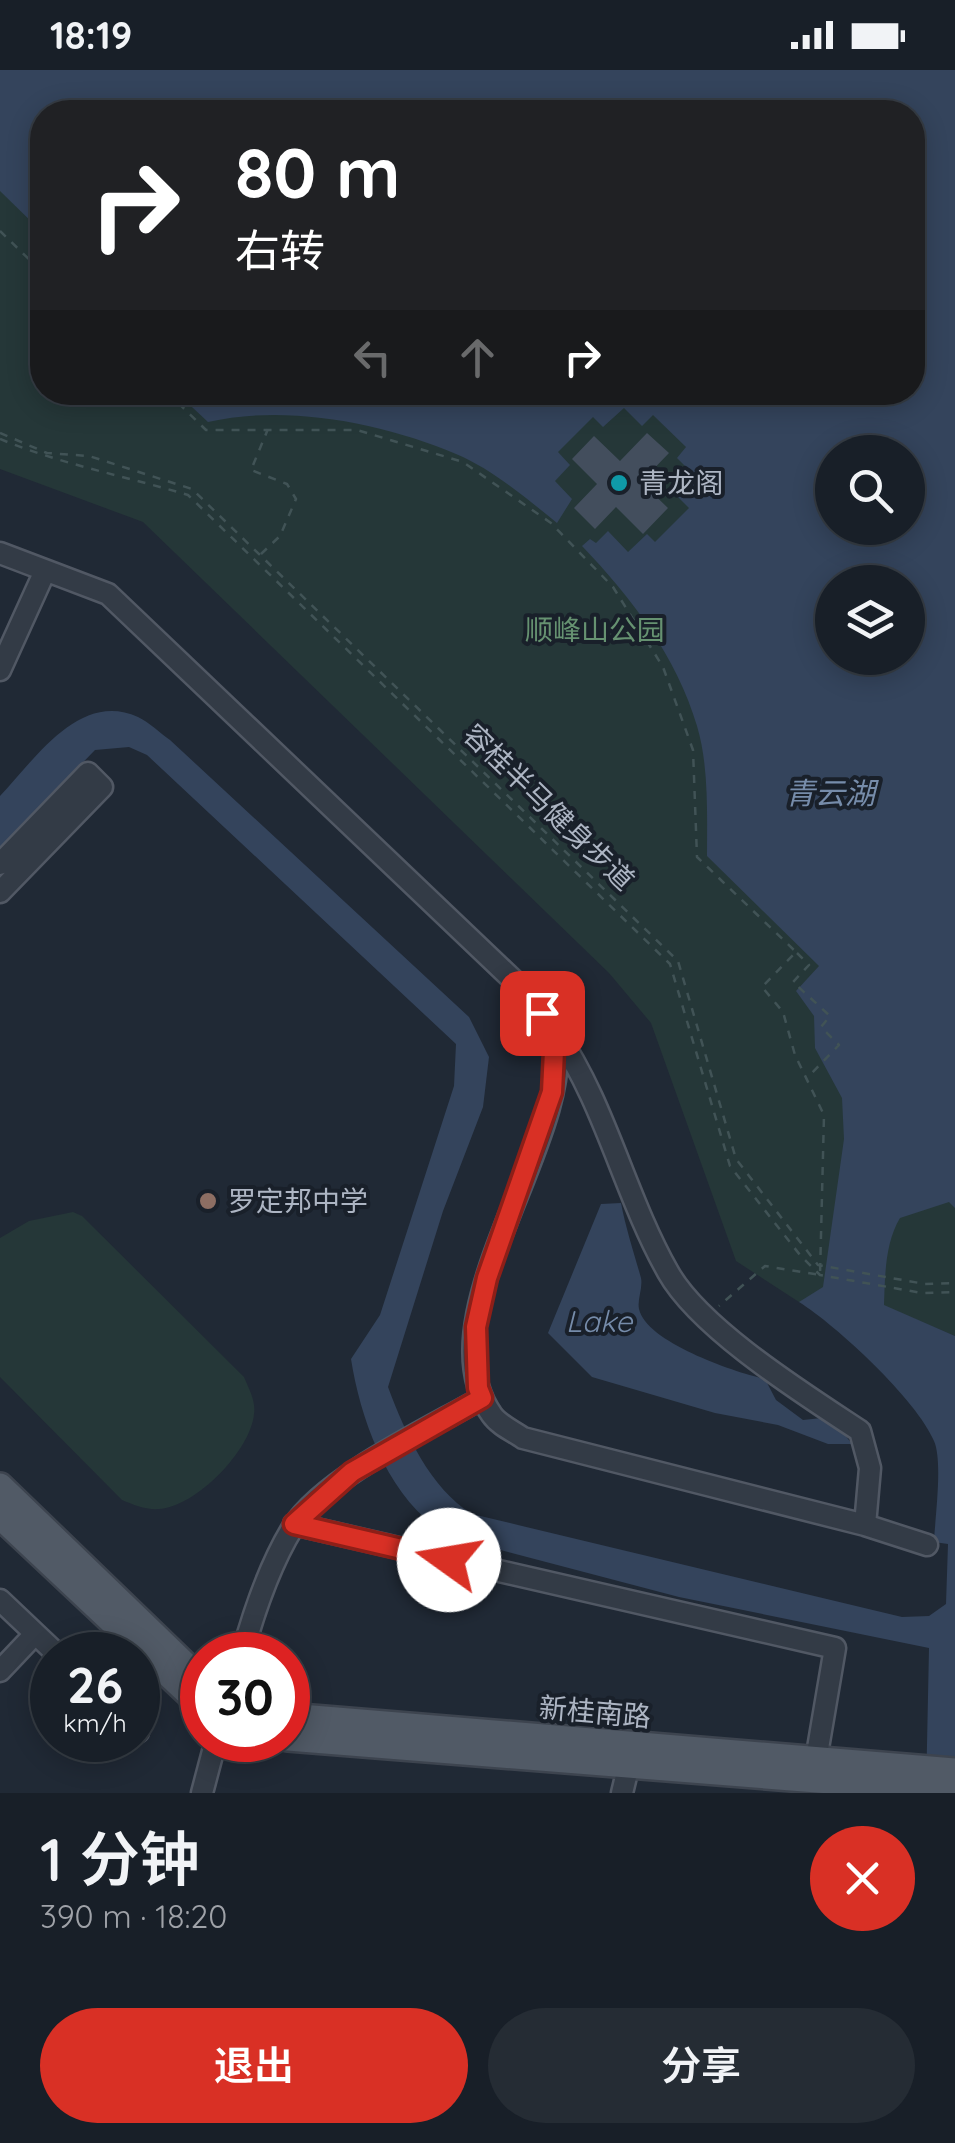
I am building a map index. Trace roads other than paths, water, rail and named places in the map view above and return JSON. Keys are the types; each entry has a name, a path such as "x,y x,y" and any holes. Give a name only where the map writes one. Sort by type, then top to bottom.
{"main road":[{"path":"0,1486 180,1660"},
{"path":"1,1519 180,1686"},
{"name":"新桂南路","path":"310,1718 816,1760 896,1775"},
{"name":"新桂南路","path":"310,1740 630,1764 896,1775"},
{"path":"896,1775 955,1772"},
{"path":"896,1775 955,1791"}],"street":[{"path":"0,553 108,594 504,970 555,1030 582,1072 637,1210 670,1276 707,1317 790,1385 860,1431 870,1468 864,1524"},
{"path":"0,670 45,571"},
{"path":"0,864 88,773 102,787 0,892"},
{"path":"555,1030 552,1092 487,1278 476,1327 478,1388 495,1419 523,1438 864,1524 926,1545"},
{"path":"248,1632 256,1604 294,1524 352,1472 482,1398"},
{"path":"294,1524 835,1648 816,1760"},
{"path":"0,1600 33,1632"},
{"path":"0,1671 30,1639"},
{"path":"202,1793 210,1762"},
{"path":"622,1793 630,1764"}],"water":[{"name":"青云湖","path":"0,70 955,70 955,1208 949,1202 900,1218 889,1249 884,1305 955,1336 955,1793 926,1793 929,1648 679,1597 455,1538 433,1525 397,1485 372,1436 351,1359 380,1315 454,1086 456,1044 147,755 129,747 95,750 0,848 0,796 60,732 97,713 117,711 138,717 170,740 469,1017 489,1057 483,1107 443,1211 388,1387 402,1423 431,1475 457,1503 472,1514 902,1617 929,1616 946,1604 948,1544 934,1542 938,1475 934,1441 894,1385 799,1302 823,1287 844,1139 842,1098 815,1048 814,1016 796,991 819,966 707,856 704,757 688,701 650,629 582,546 590,539 596,543 608,531 628,552 647,534 655,542 689,508 677,496 696,477 677,458 686,447 653,415 642,426 624,408 603,427 593,417 558,452 570,465 555,481 572,499 557,523 483,468 397,433 301,416 238,417 208,422 190,405 925,405 925,100 30,100 30,220 0,191"},
{"name":"Lake","path":"621,1203 641,1278 639,1309 645,1321 657,1333 693,1354 765,1379 776,1400 803,1420 831,1417 852,1444 828,1444 778,1425 715,1413 592,1377 548,1333 601,1204"}],"place":[{"name":"青龙阁","path":"619,483"},
{"name":"罗定邦中学","path":"208,1201"}],"park label":[{"name":"顺峰山公园","path":"595,630"}]}
